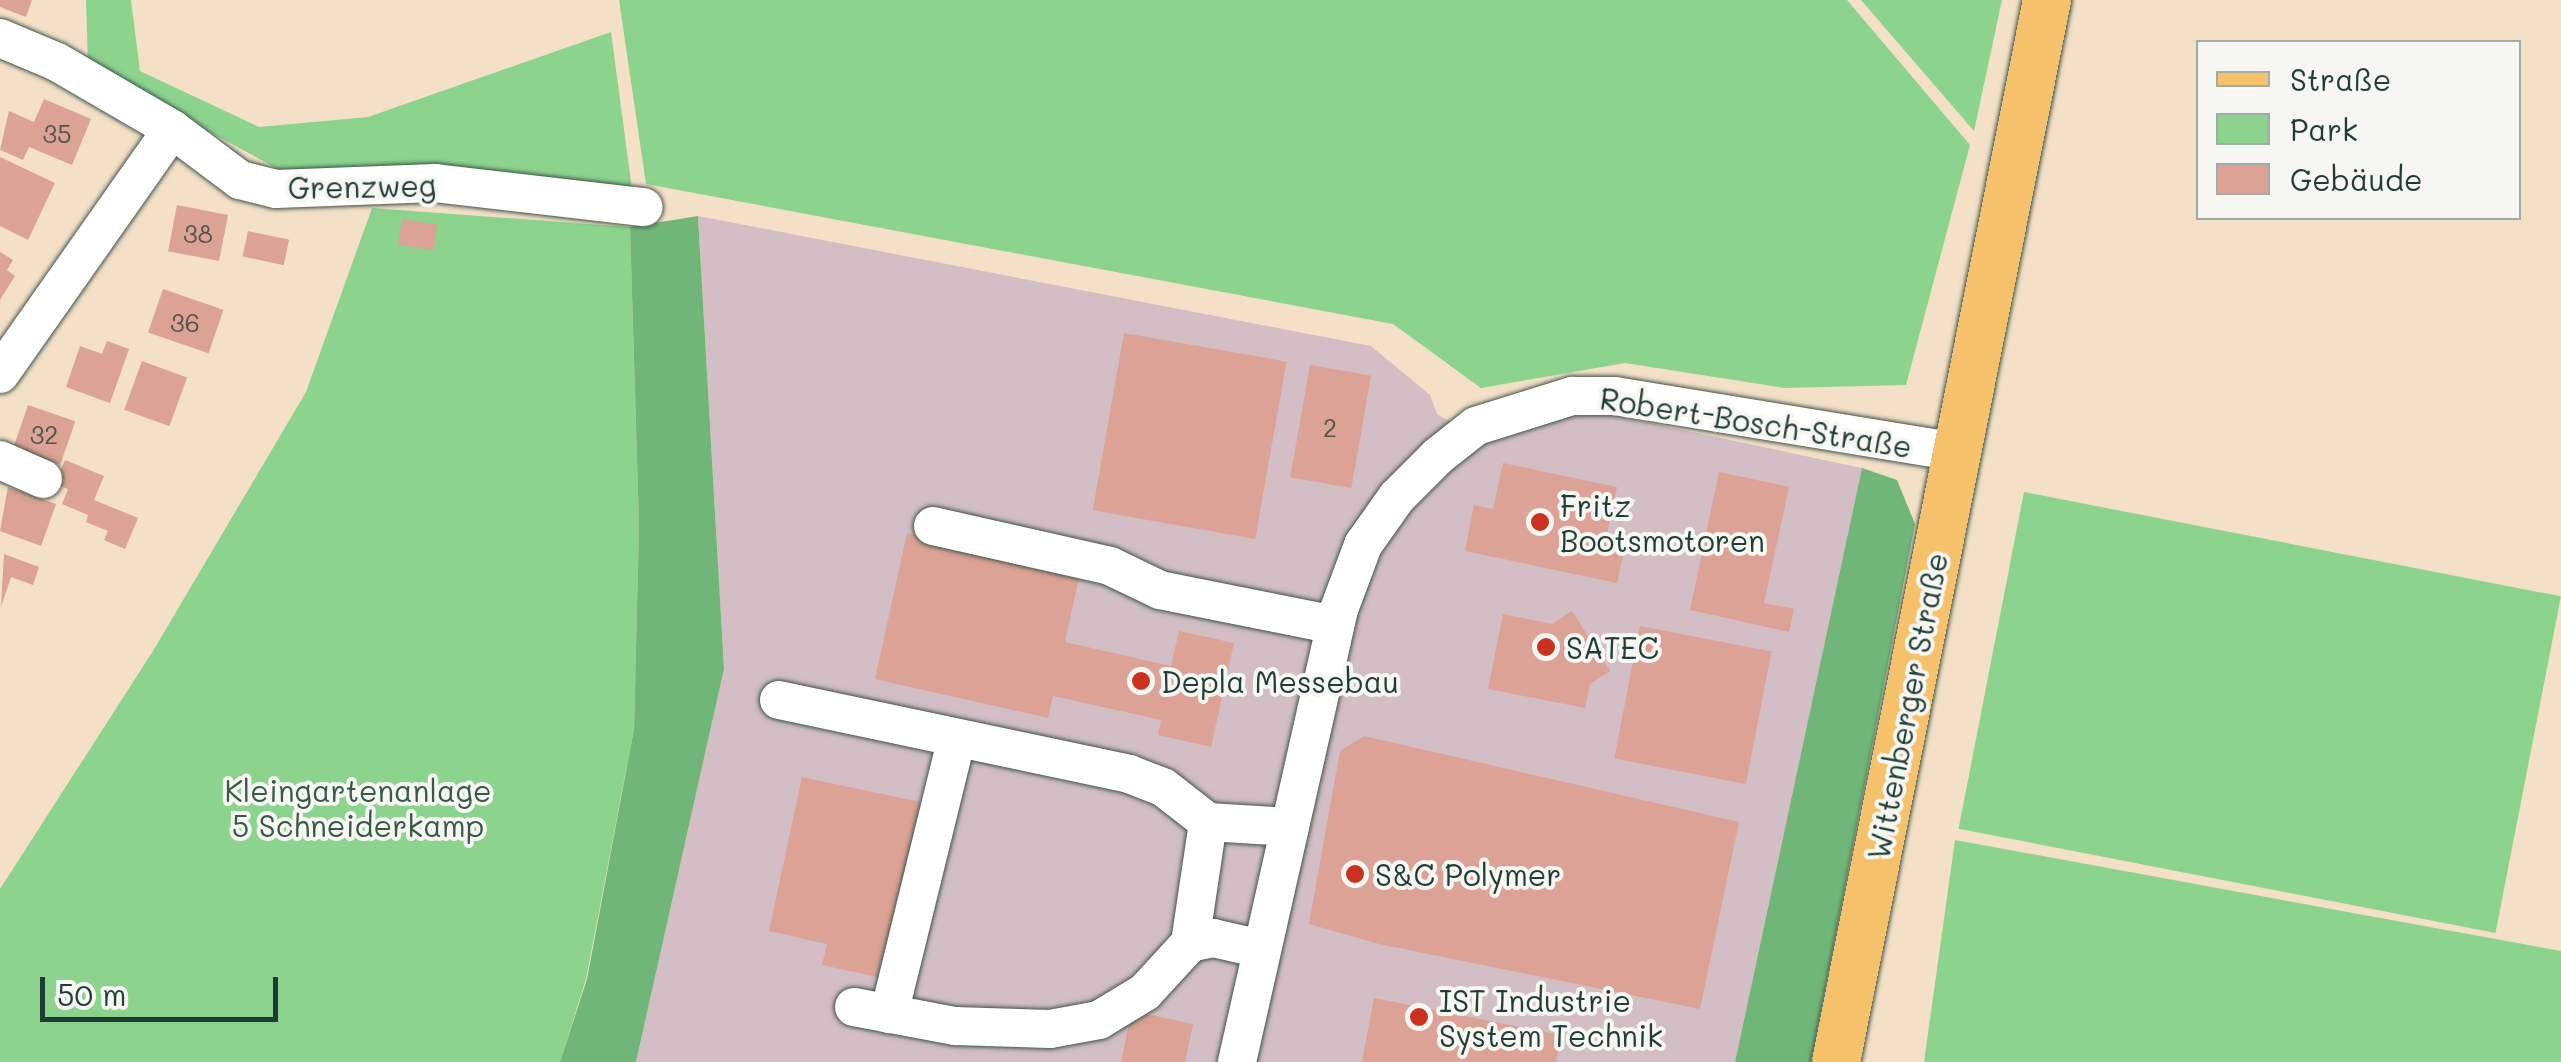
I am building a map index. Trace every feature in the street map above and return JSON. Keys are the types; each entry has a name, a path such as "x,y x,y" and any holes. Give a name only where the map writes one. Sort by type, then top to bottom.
{"main road":[{"name":"Wittenberger Straße","path":"1836,1062 2047,0"}],"street":[{"name":"Grenzweg","path":"0,38 57,62 172,129 240,180 276,189 434,182 644,207"},
{"path":"0,374 172,129"},
{"name":"Robert-Bosch-Straße","path":"1236,1062 1335,625 1363,545 1397,497 1476,426 1520,407 1616,396 1958,452"},
{"path":"0,460 43,479"},
{"path":"933,526 1110,566 1160,590 1335,625"},
{"path":"779,700 1129,774 1163,787 1208,822 1290,827"},
{"path":"957,738 872,1010 955,1026 1031,1029 1099,1020 1145,992 1190,943 1208,822"},
{"path":"1190,943 1213,938 1262,949"}],"shaded area":[{"path":"698,216 1371,346 1430,395 1437,414 1488,443 1571,416 1612,415 1862,468 1735,1062 636,1062 724,669"}],"green space":[{"path":"86,0 131,0 140,71 259,127 368,117 611,32 633,197 289,175 88,66"},
{"path":"619,0 1847,0 1970,145 1906,385 1784,388 1625,363 1481,388 1393,324 646,184"},
{"path":"1861,0 2002,0 1974,131"},
{"name":"Kleingartenanlage 5 Schneiderkamp","path":"372,208 630,227 639,526 634,729 586,979 560,1062 0,1062 0,889 153,651 306,392"},
{"path":"698,216 724,669 636,1062 560,1062 587,979 634,729 639,526 630,227"},
{"path":"1862,468 1897,480 1915,524 1811,1062 1735,1062"},
{"path":"2024,492 2561,596 2496,933 1959,829"},
{"path":"1955,840 2561,951 2561,1062 1924,1062"}],"building":[{"path":"0,0 32,0 26,17 0,7"},
{"path":"44,99 91,119 72,165 29,147 23,160 0,150 9,111 34,122"},
{"path":"0,157 55,183 28,240 0,226"},
{"path":"177,205 228,215 219,261 168,251"},
{"path":"402,219 438,225 433,250 398,245"},
{"path":"248,231 289,240 284,265 243,256"},
{"path":"0,252 13,260 7,270 15,276 0,300"},
{"path":"163,289 224,310 209,353 148,332"},
{"path":"1124,333 1286,362 1255,539 1093,510"},
{"path":"107,341 129,349 110,403 66,387 80,346 102,354"},
{"path":"142,361 187,377 169,426 124,410"},
{"path":"1310,365 1371,376 1351,488 1290,477"},
{"path":"28,405 75,421 60,465 13,448"},
{"path":"65,460 104,476 94,500 138,518 125,549 104,540 108,531 86,522 88,515 62,504 68,489 55,484"},
{"name":"Fritz Bootsmotoren","path":"1503,463 1617,487 1607,534 1627,538 1617,583 1465,551 1474,505 1493,509"},
{"path":"1719,472 1789,487 1764,603 1794,609 1789,632 1690,610"},
{"path":"8,487 56,504 41,546 0,531"},
{"path":"907,533 1080,572 1065,642 1171,666 1179,631 1234,643 1211,747 1158,735 1161,720 1053,696 1048,718 875,679"},
{"path":"4,554 39,567 33,585 11,577 1,607"},
{"name":"SATEC","path":"1572,611 1610,671 1590,684 1585,708 1488,689 1503,614 1552,624"},
{"path":"1640,626 1772,652 1746,784 1614,759"},
{"path":"1364,736 1739,822 1700,1009 1379,944 1309,924 1340,751"},
{"path":"802,777 920,802 882,978 822,965 827,944 769,931"},
{"name":"IST Industrie System Technik","path":"1374,998 1561,1035 1556,1062 1362,1062"},
{"path":"1132,1011 1193,1024 1185,1062 1121,1062"}],"place":[{"name":"Fritz Bootsmotoren","path":"1540,522"},
{"name":"SATEC","path":"1546,647"},
{"name":"Depla Messebau","path":"1141,681"},
{"name":"S&C Polymer","path":"1355,874"},
{"name":"IST Industrie System Technik","path":"1419,1017"}]}
